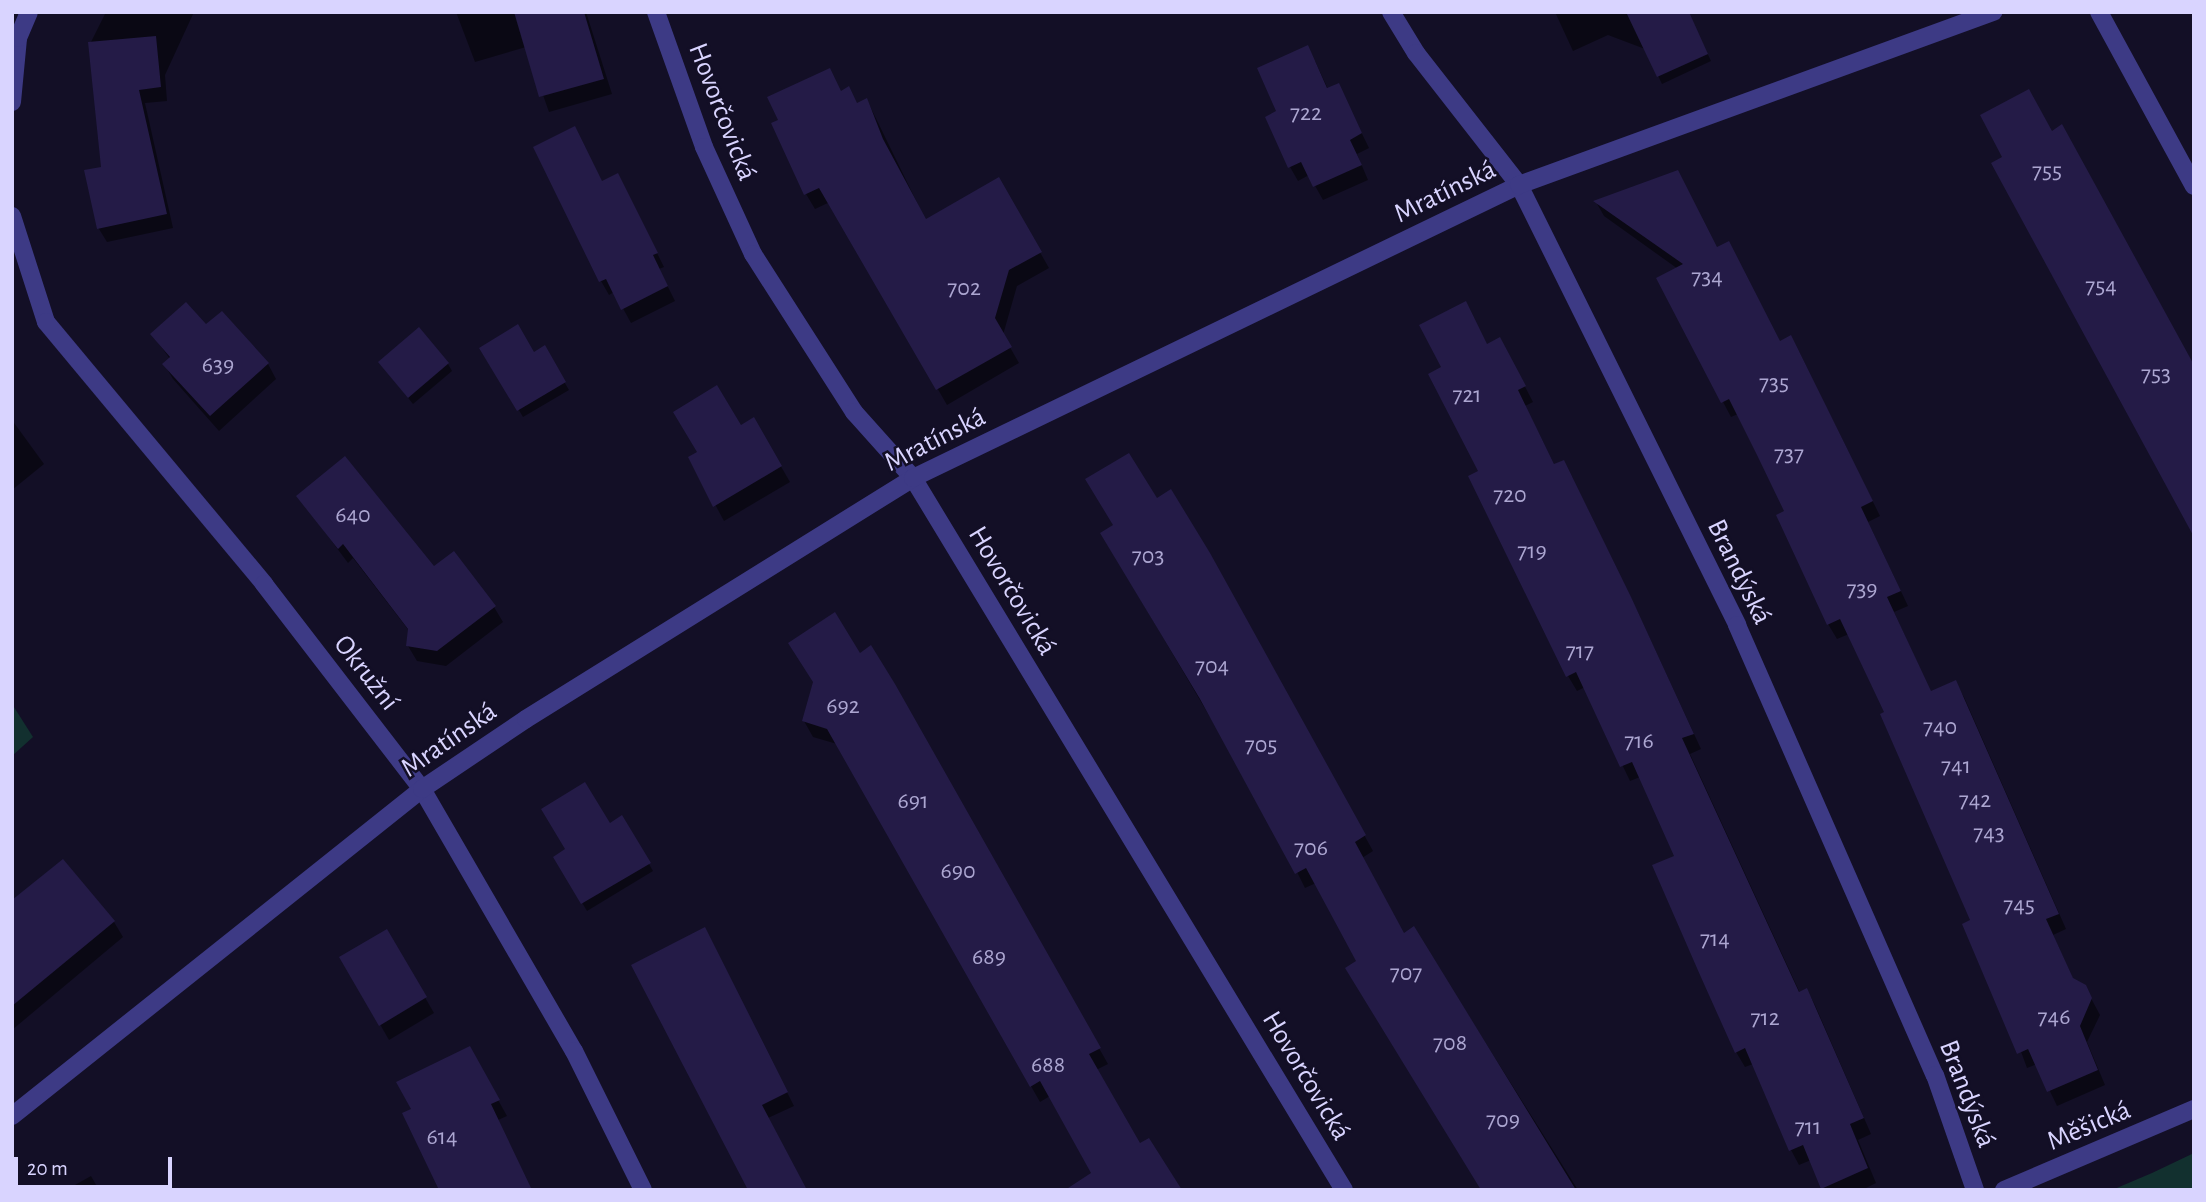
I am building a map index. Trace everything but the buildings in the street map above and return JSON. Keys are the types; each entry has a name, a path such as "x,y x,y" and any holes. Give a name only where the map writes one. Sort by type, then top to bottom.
{"street":[{"path":"12,102 18,38 29,12"},
{"name":"Hovorčovická","path":"656,12 704,147 753,254 854,412 913,478 1344,1190"},
{"name":"Brandýská","path":"1391,12 1416,53 1518,185 1737,625 1935,1075 1975,1190"},
{"name":"Mratínská","path":"12,1116 422,789 526,719 913,478 1518,185 1993,12"},
{"path":"2099,12 2194,186"},
{"name":"Okružní","path":"12,216 46,323 264,584 422,789 574,1051 643,1190"},
{"name":"Měšická","path":"2004,1190 2194,1109"}],"green space":[{"path":"12,704 33,737 12,756"},
{"path":"2194,1153 2194,1190 2112,1190 2152,1173"}]}
